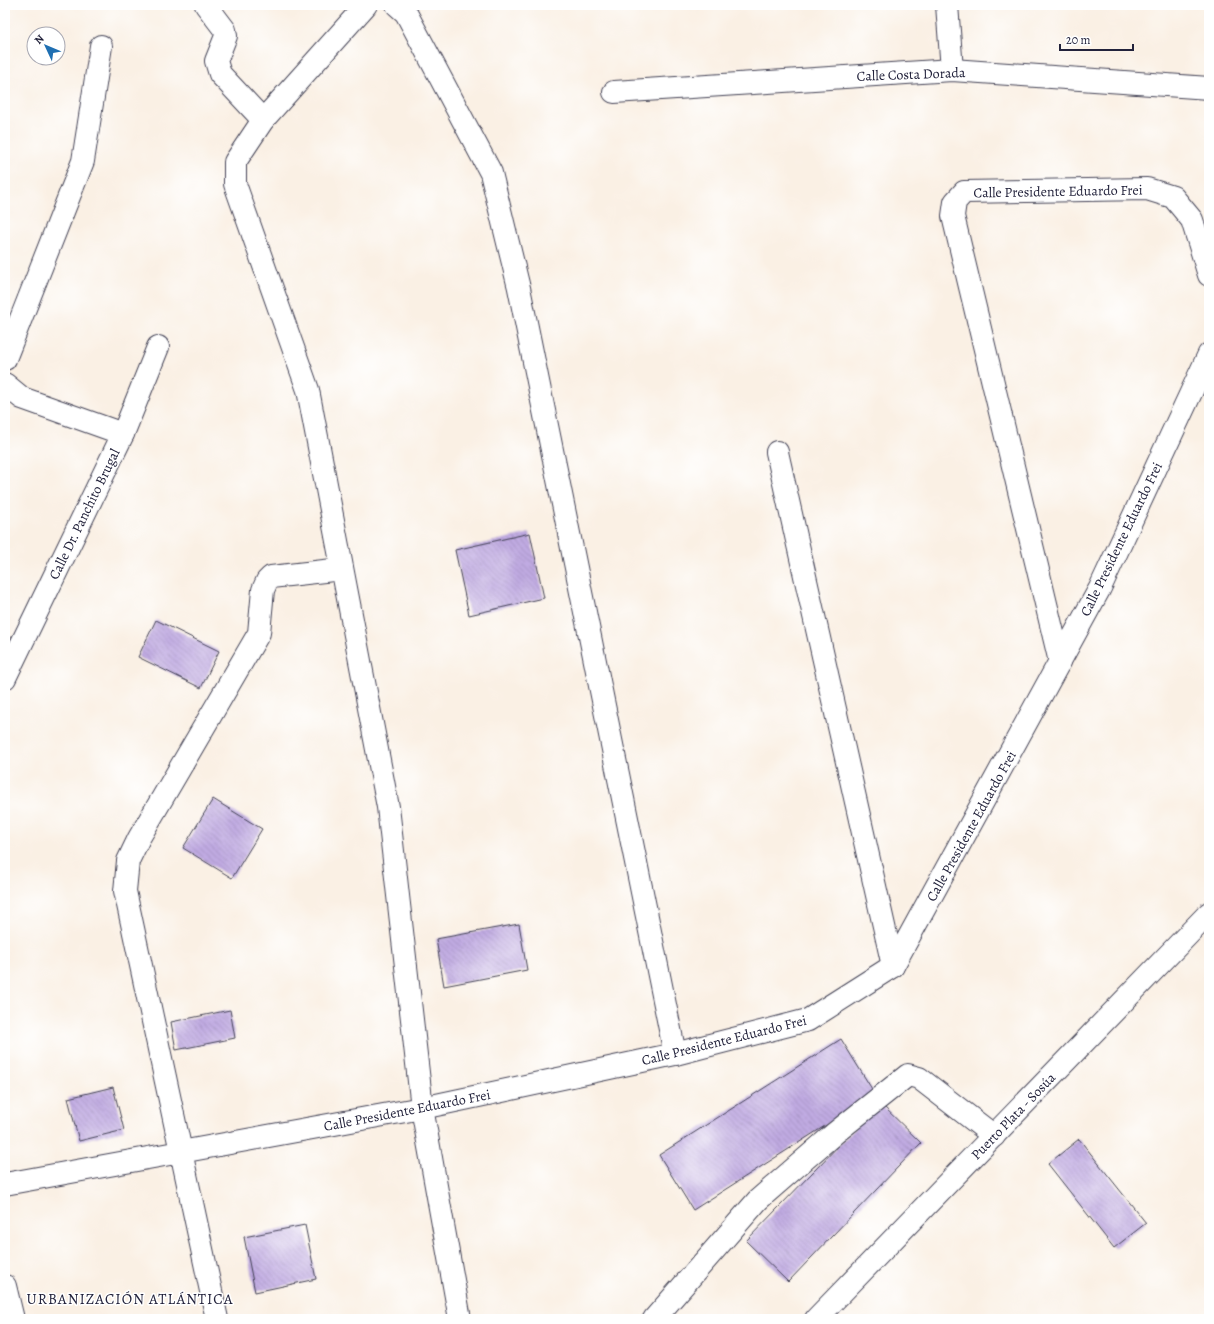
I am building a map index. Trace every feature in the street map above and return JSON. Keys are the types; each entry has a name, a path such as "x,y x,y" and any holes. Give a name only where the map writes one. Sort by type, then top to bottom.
{"street":[{"path":"206,5 225,30 226,36 216,61 220,74 263,120"},
{"path":"366,5 263,120 236,162 235,184 308,390 388,807 422,1108 460,1319"},
{"path":"397,5 406,13 491,173 519,288 675,1054"},
{"path":"947,5 952,70"},
{"path":"5,359 83,161 101,46"},
{"name":"Calle Costa Dorada","path":"614,92 952,70 1209,88"},
{"name":"Calle Presidente Eduardo Frei","path":"1060,662 953,216 955,202 964,192 1147,189 1173,197 1192,220 1209,275"},
{"name":"Calle Dr. Panchito Brugal","path":"5,678 123,434 158,347"},
{"name":"Calle Presidente Eduardo Frei","path":"5,1184 422,1108 675,1054 808,1020 893,966 1100,588 1209,354"},
{"path":"5,384 22,398 123,434"},
{"path":"777,452 893,966"},
{"path":"217,1319 125,891 128,861 139,838 259,633 263,590 267,581 271,577 342,569"},
{"name":"Puerto Plata - Sosúa","path":"816,1319 1209,913"},
{"path":"654,1319 758,1200 835,1133 908,1075 920,1078 994,1136"},
{"path":"5,1286 13,1319"}],"building":[{"path":"530,533 544,598 469,615 455,550"},
{"path":"156,620 219,651 201,688 138,657"},
{"path":"213,799 262,829 232,878 183,848"},
{"path":"519,924 527,970 444,986 436,939"},
{"path":"230,1010 235,1038 176,1050 171,1022"},
{"path":"841,1039 875,1094 693,1210 659,1155"},
{"path":"113,1087 124,1130 79,1141 68,1098"},
{"path":"880,1103 921,1143 788,1282 746,1241"},
{"path":"1079,1139 1146,1223 1114,1248 1048,1164"},
{"path":"305,1225 316,1279 255,1292 244,1237"}],"district":[{"name":"URBANIZACIÓN ATLÁNTICA","path":"130,1299"}]}
